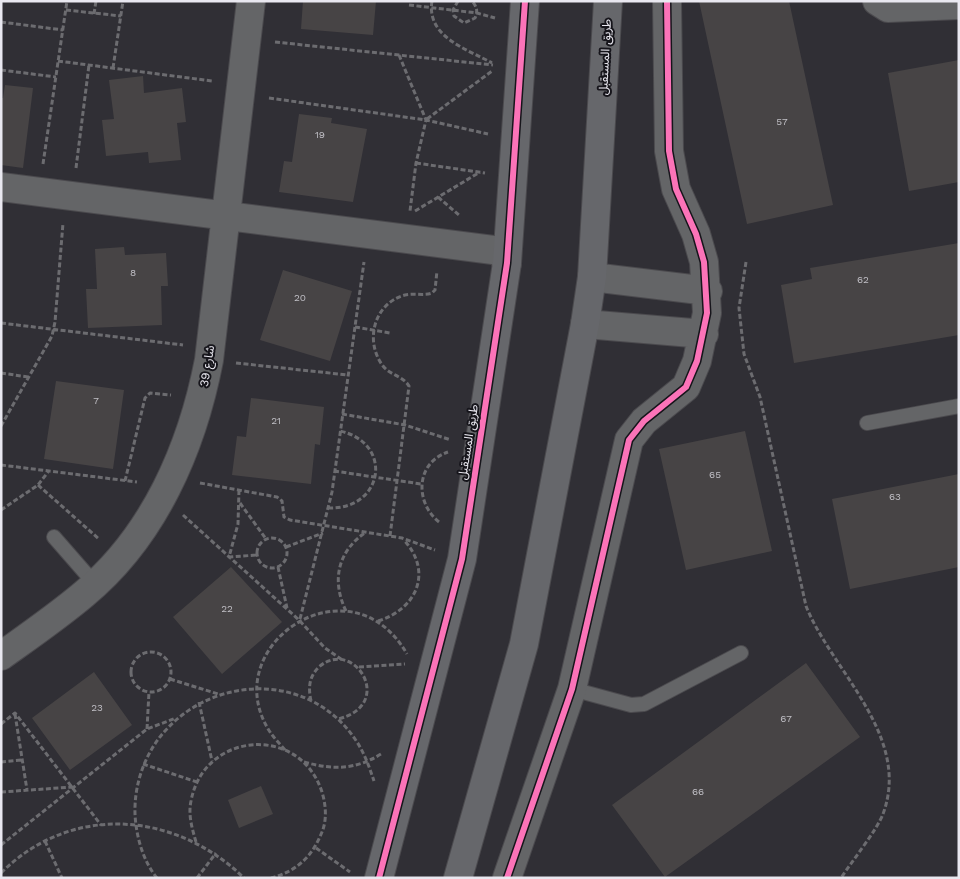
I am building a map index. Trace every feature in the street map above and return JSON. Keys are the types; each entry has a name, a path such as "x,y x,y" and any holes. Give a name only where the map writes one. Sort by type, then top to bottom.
{"street":[{"name":"شارع 39","path":"1,656 84,594 120,558 168,487 189,438 202,397 210,354 252,1"},
{"name":"طريق المستقبل","path":"458,878 524,644 585,324 592,278 608,1"},
{"path":"507,878 572,689 629,440 644,421 686,387 697,361 704,334 708,291 704,262 696,234 676,189 669,151 667,1"},
{"path":"877,1 888,8 959,5"},
{"name":"طريق المستقبل","path":"378,878 462,560 507,263 524,14"},
{"path":"1,187 501,251 507,263"},
{"path":"592,278 708,291"},
{"path":"585,324 704,334"}],"lane":[{"path":"867,423 959,406"},
{"path":"54,537 95,584"},
{"path":"572,689 631,705 644,704 741,653"}],"path":[{"path":"1,426 53,330 59,194 56,77 67,1"},
{"path":"94,14 96,1"},
{"path":"114,68 124,1"},
{"path":"432,1 432,21 439,32 498,66"},
{"path":"458,1 453,10 454,16 464,23 475,18 477,13 476,6 472,1"},
{"path":"409,5 477,13 524,14"},
{"path":"66,10 121,16"},
{"path":"1,22 63,30"},
{"path":"248,39 498,66"},
{"path":"399,55 426,120 416,163 410,214 481,171"},
{"path":"58,61 114,68 426,120 515,141"},
{"path":"59,194 89,65"},
{"path":"426,120 498,66"},
{"path":"1,70 56,77"},
{"path":"416,163 481,171 512,187"},
{"path":"300,620 328,508 368,234"},
{"path":"390,536 409,386 406,380 393,375 384,367 376,356 373,330 384,308 393,300 404,295 428,294 434,290 441,243"},
{"path":"746,262 739,308 744,354 760,398 806,606 813,624 871,718 885,748 889,781 883,814 841,878"},
{"path":"1,323 348,375"},
{"path":"354,327 390,333"},
{"path":"1,373 28,378"},
{"path":"125,481 147,395 202,397"},
{"path":"342,414 405,425 479,449"},
{"path":"328,508 341,508 353,505 371,489 375,477 373,456 368,446 360,439 340,431"},
{"path":"1,465 168,487 239,490 277,497 282,501 284,517 402,538 462,560"},
{"path":"1,510 38,485 49,471"},
{"path":"334,471 421,484"},
{"path":"38,485 120,558"},
{"path":"168,487 229,557 300,620 311,634 341,659 358,667 385,667 412,662 398,638 377,621 362,614 346,611 322,612 300,620 277,637 262,661 257,688 260,711 270,732 285,750"},
{"path":"229,557 238,524 239,490"},
{"path":"239,502 266,540"},
{"path":"346,611 337,587 341,561 347,549 366,532"},
{"path":"286,547 323,533"},
{"path":"274,538 281,541 286,547 288,555 285,562 278,567 265,567 257,556 258,549 266,540 274,538"},
{"path":"377,621 402,610 411,600 417,587 419,574 417,560 411,548 402,538"},
{"path":"229,557 257,556"},
{"path":"278,567 287,608"},
{"path":"154,652 162,655 169,661 172,670 166,687 158,692 149,692 140,690 134,683 131,674 132,665 137,658 154,652"},
{"path":"311,701 308,687 314,672 325,662 341,659"},
{"path":"337,719 352,716 362,706 368,693 366,679 358,667"},
{"path":"170,679 218,694"},
{"path":"157,878 142,851 136,824 135,804 144,764 157,739 176,718 199,702 218,694 257,688 285,691 311,701 337,719 355,739 368,762 375,790"},
{"path":"146,729 149,692"},
{"path":"199,702 212,761"},
{"path":"1,724 15,714"},
{"path":"15,714 27,790"},
{"path":"15,714 100,824"},
{"path":"1,844 146,729 176,718"},
{"path":"196,842 190,822 190,802 197,782 212,761 229,750 247,744 266,744 285,750 304,762 325,768 347,768 368,762 388,750"},
{"path":"1,762 22,760"},
{"path":"271,878 286,874 303,863 316,848 325,826 326,803 318,780 304,762"},
{"path":"144,764 197,782"},
{"path":"1,792 73,787"},
{"path":"1,873 26,852 45,841 63,834 100,824 136,824 157,827 196,842 216,853 244,878"},
{"path":"45,841 62,878"},
{"path":"316,848 358,877"},
{"path":"197,878 216,853"}],"building":[{"path":"303,1 376,1 373,35 301,29"},
{"path":"699,1 789,1 833,205 747,224"},
{"path":"959,60 959,182 909,191 888,73"},
{"path":"143,76 144,93 182,88 186,122 177,123 181,160 149,163 148,152 106,156 102,120 114,119 109,80"},
{"path":"5,85 33,88 23,168 1,165 1,98 3,98"},
{"path":"299,114 332,118 331,123 367,129 353,202 279,192 284,161 292,162"},
{"path":"959,243 959,335 794,363 781,285 812,279 810,268"},
{"path":"124,247 125,255 166,253 168,286 161,286 162,325 88,328 86,289 97,289 95,249"},
{"path":"283,270 352,291 330,361 260,340"},
{"path":"56,381 124,390 113,469 44,459"},
{"path":"251,398 324,407 320,445 315,444 311,484 232,475 237,436 246,437"},
{"path":"745,431 772,551 686,570 659,449"},
{"path":"959,474 959,567 850,589 832,499"},
{"path":"231,567 282,622 222,674 173,617"},
{"path":"806,663 860,737 665,877 612,805"},
{"path":"94,672 132,725 70,770 32,718"},
{"path":"261,786 273,814 239,828 228,800"}],"cycle path":[{"path":"379,878 462,559 507,263 525,1"},
{"path":"507,878 572,689 629,440 644,421 686,387 697,361 707,313 704,262 696,234 676,189 669,151 667,1"}]}
